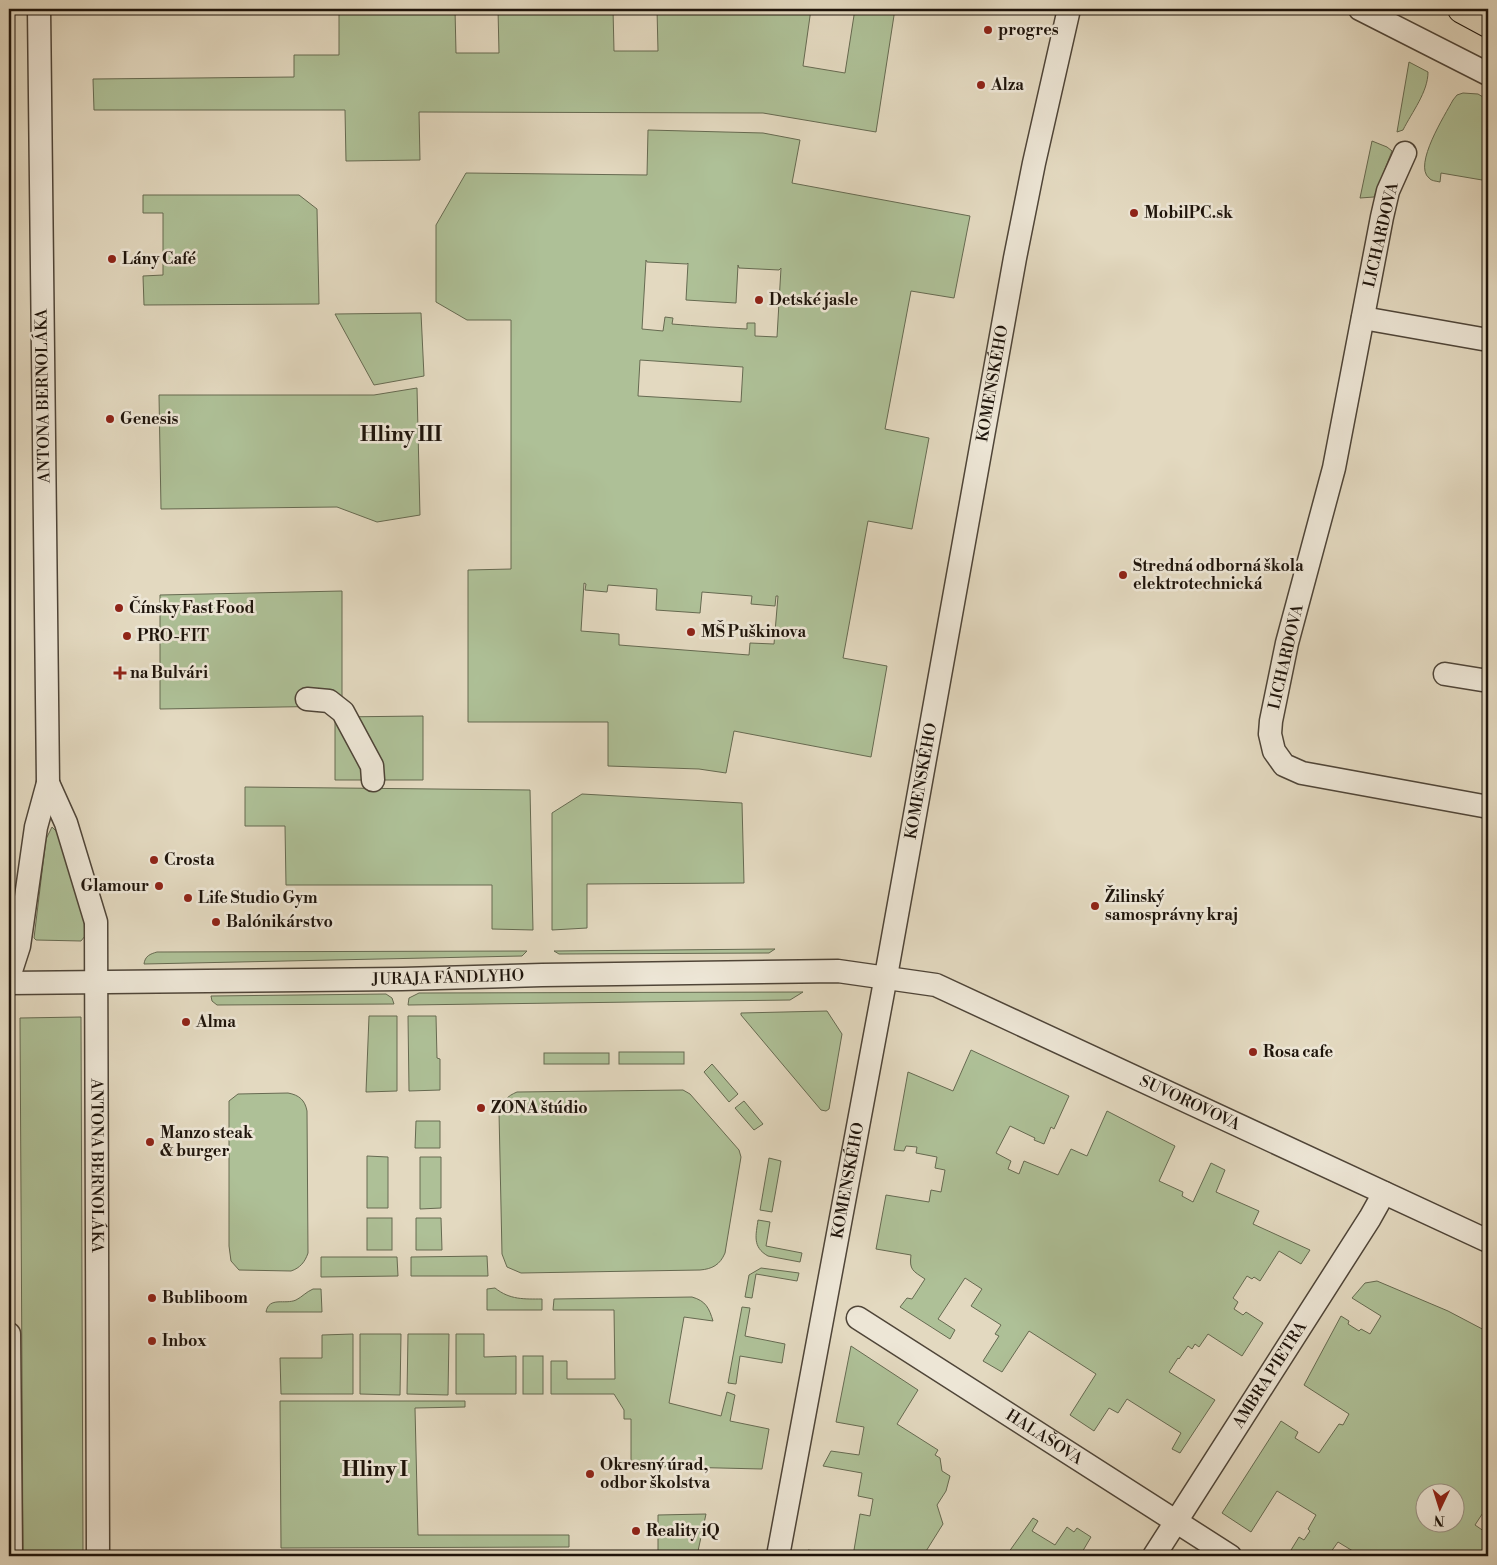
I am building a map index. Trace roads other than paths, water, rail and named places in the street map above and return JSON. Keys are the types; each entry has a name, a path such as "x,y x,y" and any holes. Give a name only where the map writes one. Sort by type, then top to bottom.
{"main road":[{"path":"1462,9 1488,23"}],"street":[{"name":"ANTONA BERNOLÁKA","path":"9,977 18,946 36,827 48,783 39,9"},
{"name":"KOMENSKÉHO","path":"778,1556 886,976 1019,239 1034,162 1069,9"},
{"path":"1360,9 1488,74"},
{"name":"LICHARDOVA","path":"1405,153 1388,191 1334,468 1285,653 1270,734 1274,751 1284,765 1302,774 1483,806"},
{"path":"1363,318 1488,340"},
{"path":"1445,674 1482,680 1488,679"},
{"path":"307,699 329,701 343,712 372,766 373,780"},
{"name":"ANTONA BERNOLÁKA","path":"48,783 66,823 96,922 98,1556"},
{"name":"JURAJA FÁNDLYHO","path":"9,983 402,979 542,974 838,971 886,976"},
{"name":"SUVOROVOVA","path":"886,976 936,985 1488,1241"},
{"name":"AMBRA PIETRA","path":"1154,1556 1384,1193"},
{"name":"HALAŠOVA","path":"858,1318 1230,1556"},
{"path":"9,1334 11,1556"}],"place":[{"name":"progres","path":"988,30"},
{"name":"Alza","path":"981,85"},
{"name":"MobilPC.sk","path":"1134,213"},
{"name":"Lány Café","path":"112,259"},
{"name":"Detské jasle","path":"759,300"},
{"name":"Genesis","path":"110,419"},
{"name":"Stredná odborná škola elektrotechnická","path":"1123,575"},
{"name":"Čínsky Fast Food","path":"119,608"},
{"name":"MŠ Puškinova","path":"691,632"},
{"name":"PRO-FIT","path":"127,636"},
{"name":"na Bulvári","path":"120,673"},
{"name":"Crosta","path":"154,860"},
{"name":"Glamour","path":"159,886"},
{"name":"Life Studio Gym","path":"188,898"},
{"name":"Žilinský samosprávny kraj","path":"1095,906"},
{"name":"Balónikárstvo","path":"216,922"},
{"name":"Alma","path":"186,1022"},
{"name":"Rosa cafe","path":"1253,1052"},
{"name":"ZONA štúdio","path":"481,1108"},
{"name":"Manzo steak & burger","path":"150,1142"},
{"name":"Bubliboom","path":"152,1298"},
{"name":"Inbox","path":"152,1341"},
{"name":"Okresný úrad, odbor školstva","path":"590,1474"},
{"name":"Reality iQ","path":"636,1531"}],"district":[{"name":"Hliny III","path":"401,435"},
{"name":"Hliny I","path":"375,1470"}]}
